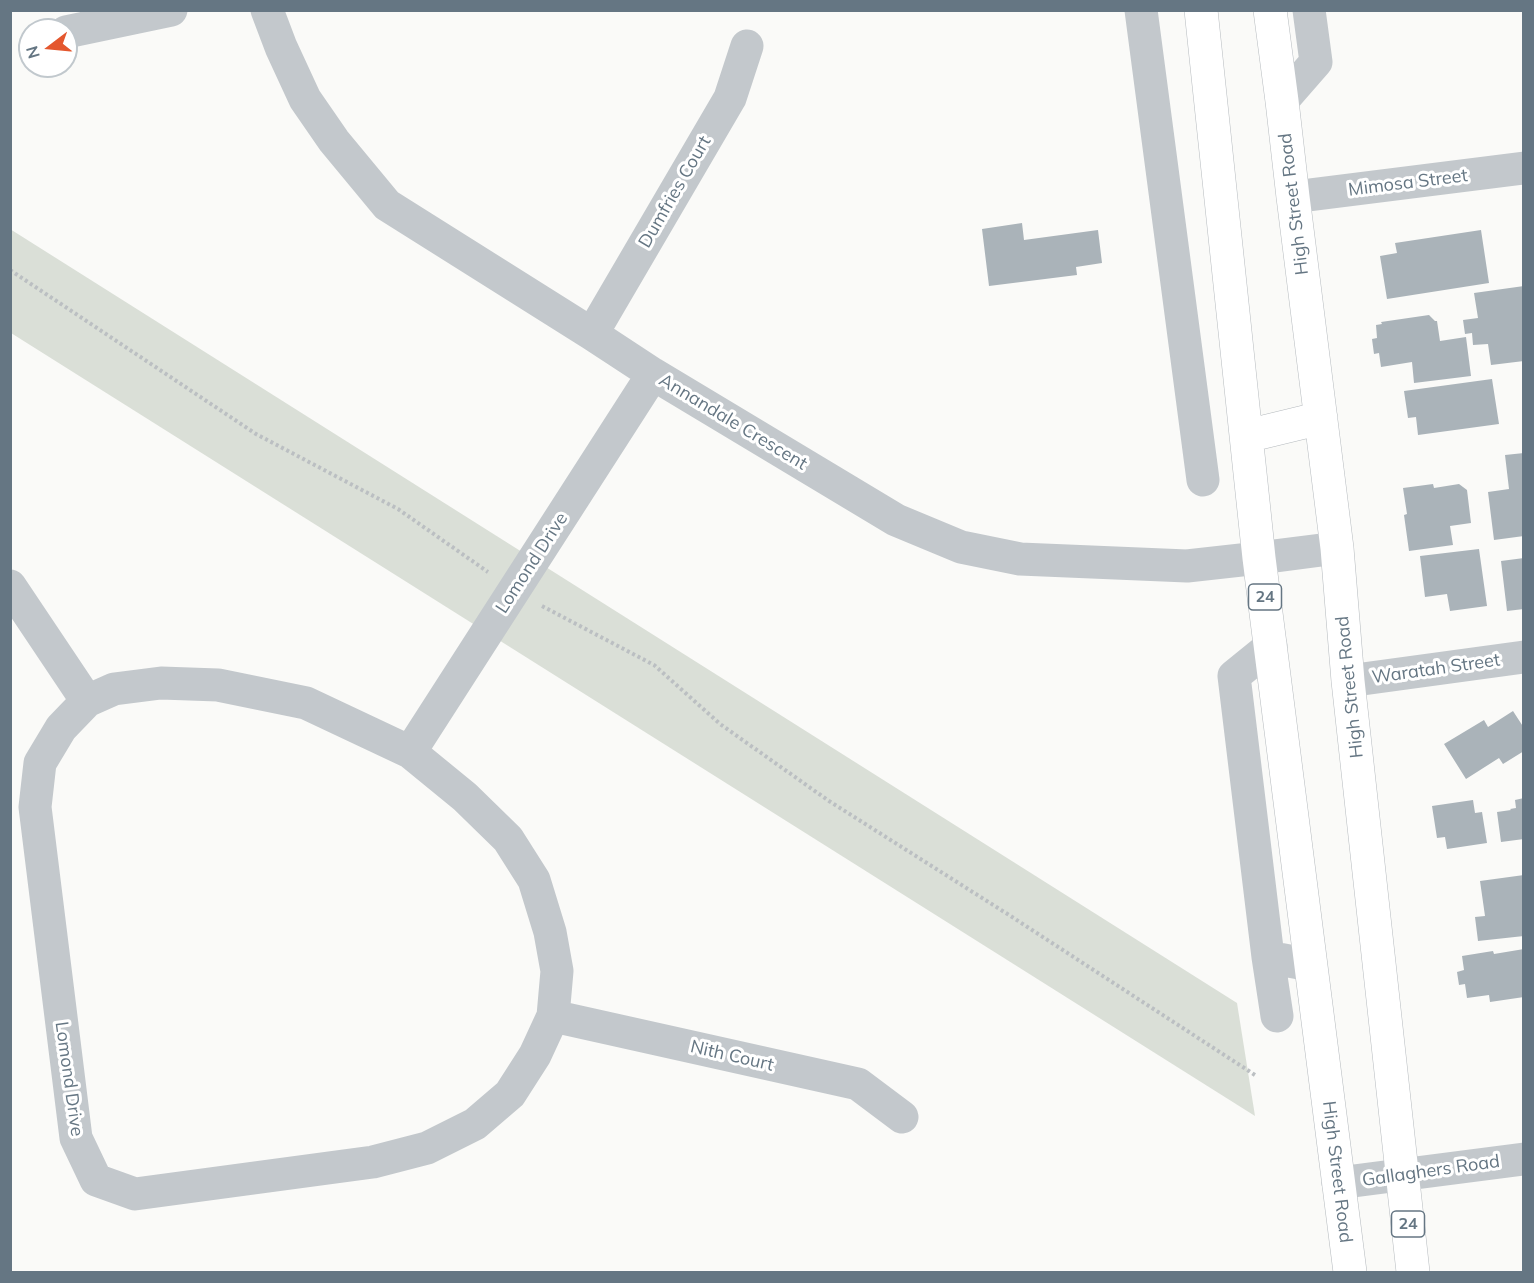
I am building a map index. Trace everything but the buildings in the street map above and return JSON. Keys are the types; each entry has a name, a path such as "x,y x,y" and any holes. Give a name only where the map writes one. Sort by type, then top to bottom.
{"main road":[{"name":"High Street Road","path":"1201,10 1259,558 1350,1272"},
{"name":"High Street Road","path":"1270,10 1337,548 1348,681 1413,1272"},
{"path":"1247,436 1321,418"}],"street":[{"path":"78,29 171,10"},
{"name":"Annandale Crescent","path":"267,10 305,99 334,141 387,206 653,374 896,520 961,547 1020,559 1187,566 1337,548"},
{"path":"1141,10 1203,480"},
{"path":"1282,101 1316,62 1309,10"},
{"name":"Dumfries Court","path":"592,334 730,98 747,46"},
{"name":"Mimosa Street","path":"1293,197 1524,168"},
{"name":"Lomond Drive","path":"410,752 653,374"},
{"path":"1197,426 1247,436"},
{"path":"10,586 87,701"},
{"path":"1271,646 1234,676 1277,1016"},
{"name":"Waratah Street","path":"1348,681 1524,657"},
{"name":"Lomond Drive","path":"161,683 218,685 306,703 410,752 465,796 508,839 534,880 550,932 557,971 553,1016 535,1055 510,1094 475,1124 427,1148 373,1162 135,1194 96,1180 76,1138 35,807 40,763 61,728 87,701 114,689 161,683"},
{"path":"1268,957 1310,965"},
{"name":"Nith Court","path":"553,1016 858,1084 902,1117"},
{"name":"Gallaghers Road","path":"1338,1183 1524,1159"}],"path":[{"path":"10,270 256,434 398,509 514,591 654,664 720,724 829,801 1255,1074"}],"shaded area":[{"path":"10,229 1237,1003 1255,1116 11,333"}]}
